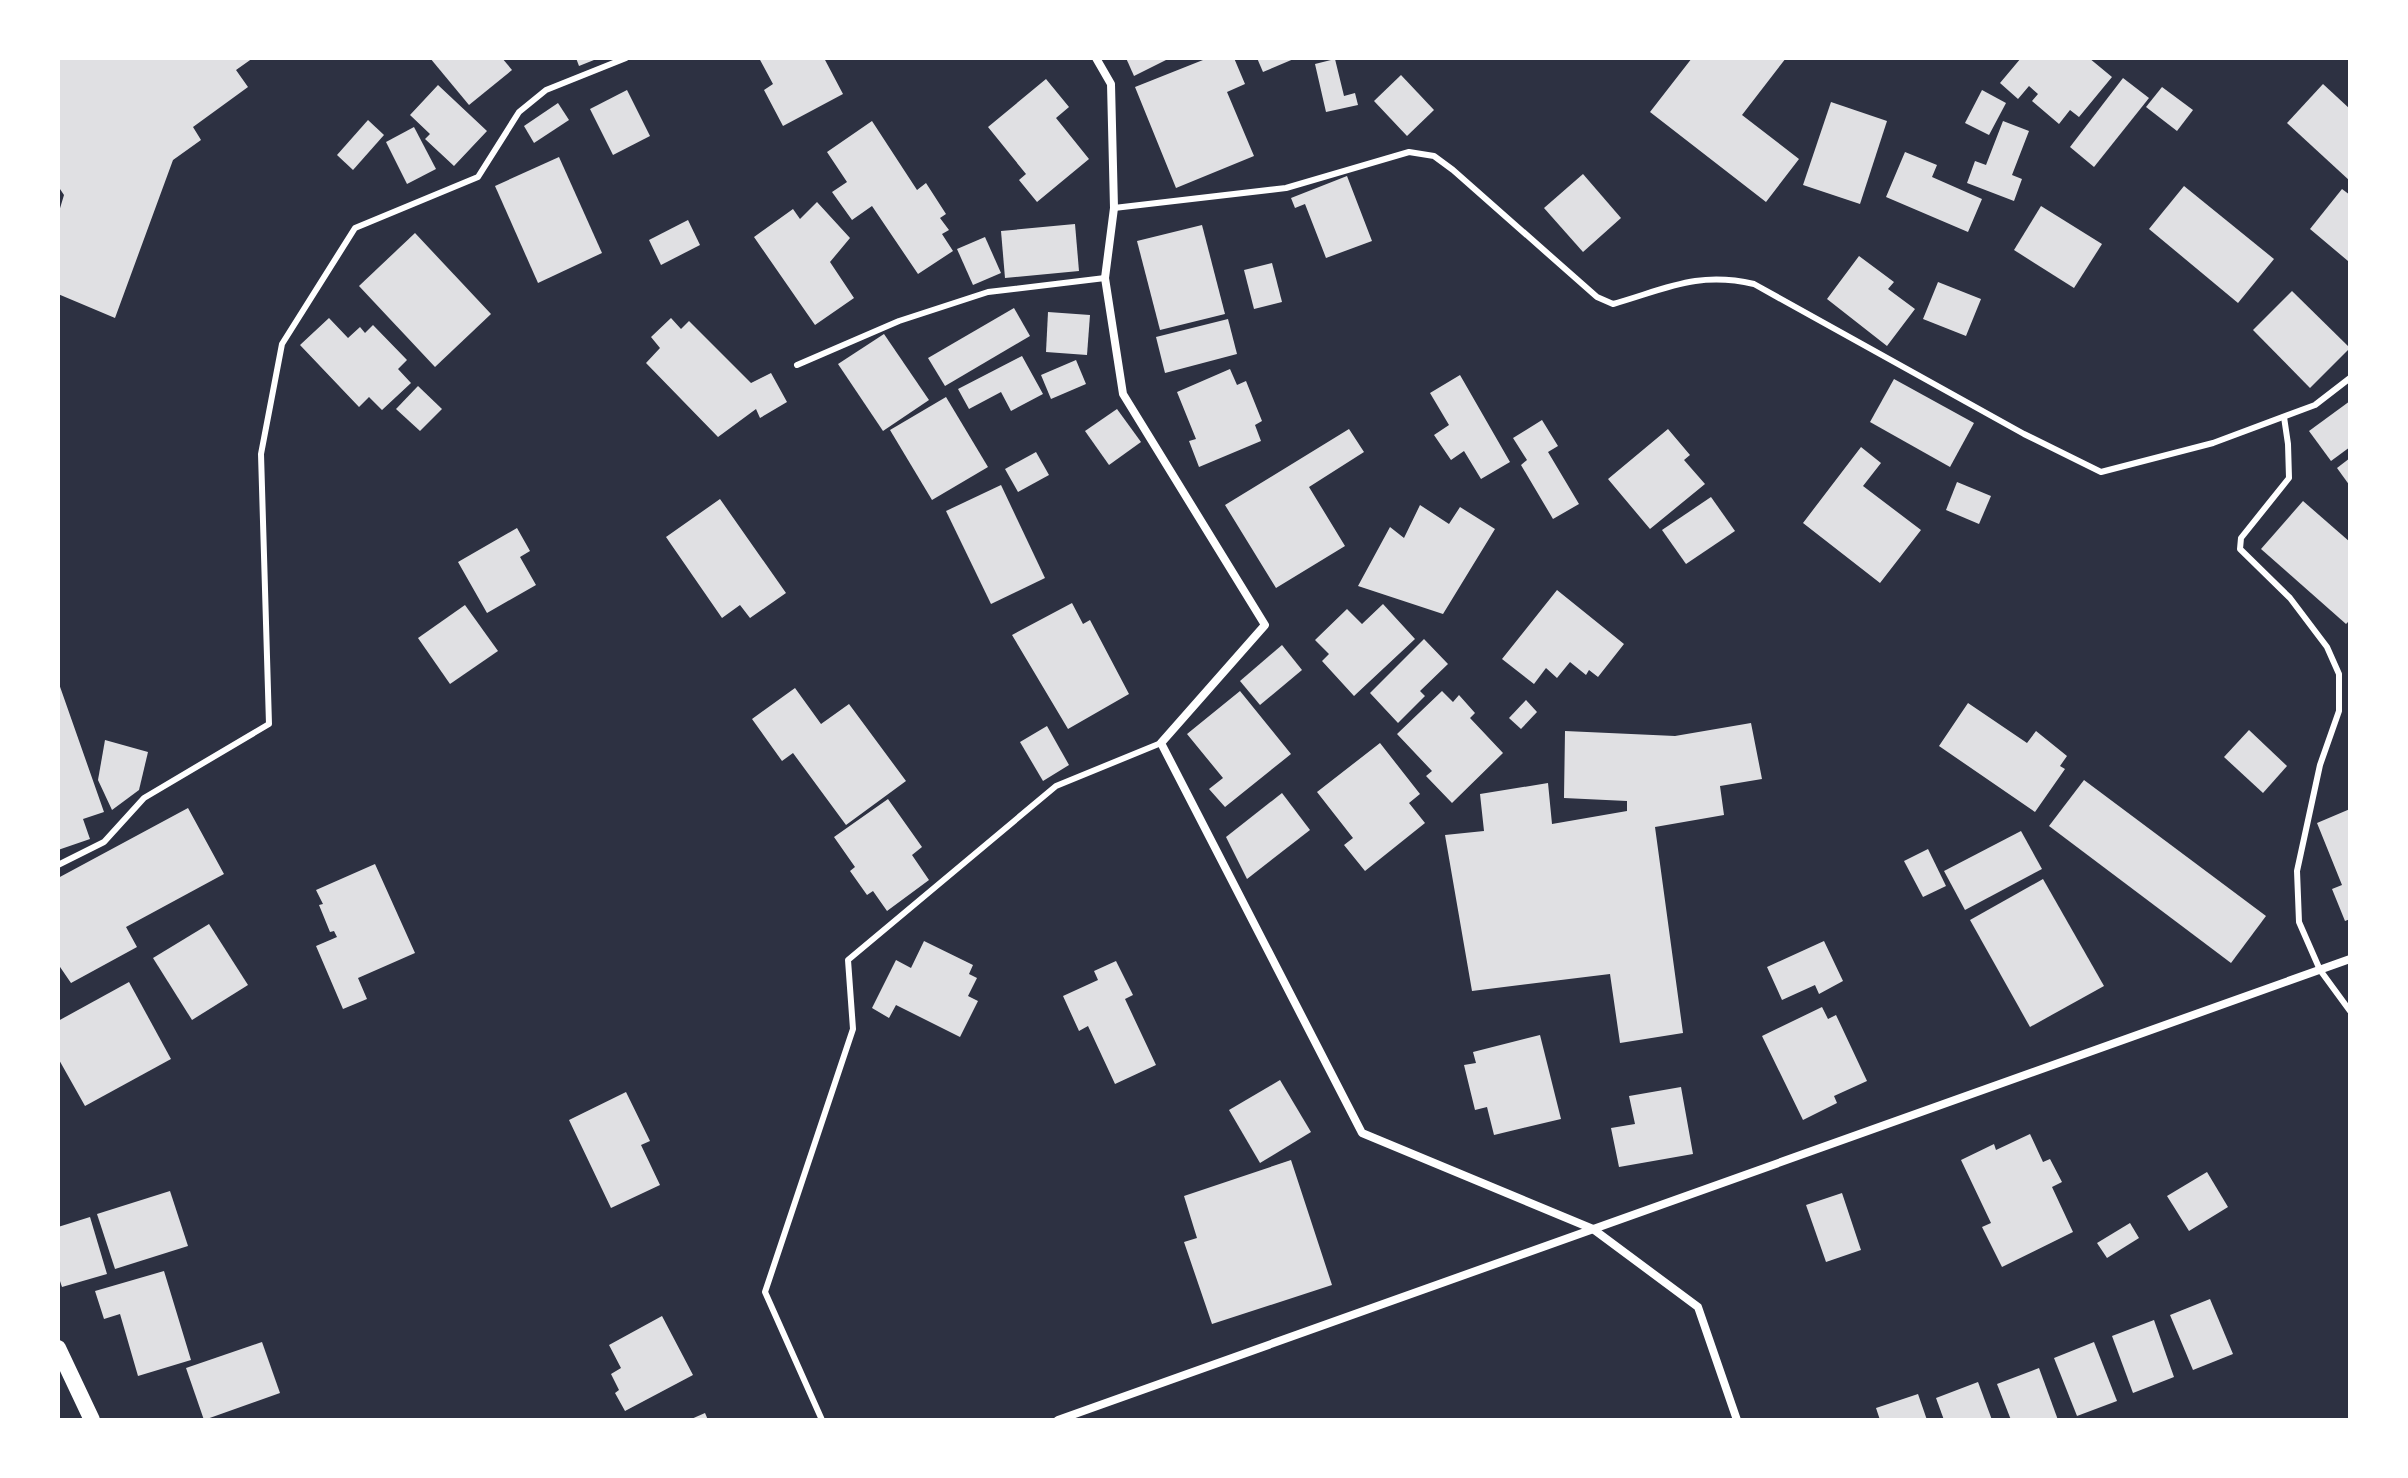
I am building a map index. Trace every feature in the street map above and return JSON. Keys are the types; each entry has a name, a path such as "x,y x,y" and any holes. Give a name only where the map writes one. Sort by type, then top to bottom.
{"main road":[{"path":"58,1348 92,1420"}],"street":[{"path":"1096,58 1111,84 1114,208 1105,278 1123,394 1265,625 1161,743 1362,1133 1593,1229 1698,1307 1737,1420"},
{"path":"1058,1420 2350,959"}],"lane":[{"path":"58,865 104,842 144,798 269,724 261,454 282,344 355,228 478,177 519,112 546,90 626,58"},
{"path":"1114,208 1286,188 1409,152 1434,156 1476,189 1597,297 1613,304 1687,280 1733,279 1754,284 2024,434 2101,472 2213,443 2284,417 2315,405 2350,378"},
{"path":"797,365 899,321 988,292 1105,278"},
{"path":"2284,417 2289,478 2241,538 2240,549 2290,598 2327,647 2339,674 2339,711 2320,765 2297,871 2299,922 2320,970 2350,1011"},
{"path":"822,1420 765,1292 853,1029 848,960 1056,786 1161,743"}],"building":[{"path":"58,58 253,58 236,70 248,87 193,127 201,140 173,160 115,318 58,294 58,215 64,195 58,186"},
{"path":"430,58 502,58 512,70 469,105"},
{"path":"576,58 599,58 579,66"},
{"path":"759,58 824,58 843,94 783,126 764,90 773,84"},
{"path":"1126,58 1170,58 1134,76"},
{"path":"1208,58 1234,58 1245,84 1227,92 1254,156 1176,188 1135,87"},
{"path":"1257,58 1296,58 1263,72"},
{"path":"1692,58 1786,58 1742,115 1799,159 1766,202 1650,112"},
{"path":"2021,58 2089,58 2112,77 2079,117 2070,110 2059,124 2032,101 2038,94 2029,86 2018,99 2000,83"},
{"path":"1335,59 1344,96 1355,93 1358,105 1326,112 1315,64"},
{"path":"1401,75 1434,110 1407,136 1374,101"},
{"path":"2123,78 2149,98 2094,167 2070,147"},
{"path":"1046,79 1069,107 1056,118 1089,159 1037,202 1019,180 1026,174 988,127"},
{"path":"2323,84 2350,109 2350,181 2287,123"},
{"path":"438,85 487,131 454,166 425,139 430,134 410,115"},
{"path":"2162,87 2193,110 2177,131 2146,107"},
{"path":"627,90 650,136 613,155 590,109"},
{"path":"1982,90 2006,103 1989,135 1965,123"},
{"path":"1831,102 1887,121 1860,204 1803,185"},
{"path":"558,103 569,120 534,143 524,126"},
{"path":"368,120 384,135 353,170 337,155"},
{"path":"872,121 917,190 926,183 946,214 940,218 949,230 942,234 953,251 918,274 872,206 852,220 832,192 847,182 827,152"},
{"path":"2003,121 2029,131 2012,175 2022,179 2014,201 1967,183 1975,161 1986,165"},
{"path":"414,127 436,169 407,184 386,142"},
{"path":"1905,152 1937,165 1932,177 1982,199 1968,232 1886,197"},
{"path":"559,157 602,253 538,283 495,186"},
{"path":"1583,174 1621,218 1583,252 1544,208"},
{"path":"1347,176 1372,241 1326,258 1305,204 1295,208 1291,198"},
{"path":"2184,186 2274,259 2238,303 2149,229"},
{"path":"2342,189 2350,195 2348,261 2310,229"},
{"path":"817,202 850,238 830,262 854,298 815,325 754,237 793,209 800,219"},
{"path":"2041,206 2102,244 2074,288 2014,250"},
{"path":"688,220 700,245 661,265 649,240"},
{"path":"1075,224 1079,271 1005,278 1001,231"},
{"path":"1202,225 1225,314 1160,330 1137,241"},
{"path":"415,233 491,314 435,367 359,286"},
{"path":"985,237 1001,273 973,285 957,249"},
{"path":"1859,256 1894,282 1888,289 1915,309 1887,346 1827,299"},
{"path":"1272,263 1282,302 1254,309 1244,270"},
{"path":"1938,282 1981,299 1966,336 1923,319"},
{"path":"2292,291 2350,348 2310,388 2253,330"},
{"path":"1014,308 1030,336 945,386 928,358"},
{"path":"1048,312 1090,315 1087,355 1046,352"},
{"path":"329,318 348,338 360,327 365,333 373,325 407,360 398,369 411,383 382,410 369,397 359,407 300,345"},
{"path":"671,318 681,329 689,321 751,383 771,373 787,402 760,418 756,409 718,437 646,363 660,348 651,337"},
{"path":"1228,319 1237,354 1165,373 1156,337"},
{"path":"884,334 929,400 883,431 838,364"},
{"path":"1022,356 1043,394 1011,411 1001,392 969,409 958,389"},
{"path":"1076,360 1086,384 1051,399 1041,375"},
{"path":"1230,369 1237,385 1246,381 1262,421 1255,425 1261,441 1199,467 1189,441 1196,439 1177,392"},
{"path":"1460,375 1510,462 1481,479 1464,451 1451,460 1434,435 1449,425 1430,393"},
{"path":"1894,379 1974,423 1950,467 1870,422"},
{"path":"418,386 442,409 420,431 396,409"},
{"path":"946,397 988,467 932,500 890,430"},
{"path":"2350,401 2350,447 2331,461 2309,431"},
{"path":"1117,409 1141,442 1109,465 1085,431"},
{"path":"1542,420 1558,446 1548,452 1579,504 1553,519 1521,465 1527,460 1513,438"},
{"path":"1349,429 1364,452 1309,487 1345,546 1276,588 1225,505"},
{"path":"1668,429 1690,455 1684,460 1705,484 1650,529 1608,479"},
{"path":"1861,447 1881,463 1863,486 1921,530 1880,583 1803,523"},
{"path":"1036,452 1049,475 1018,492 1005,469"},
{"path":"2350,458 2350,486 2337,468"},
{"path":"1957,482 1991,496 1979,524 1946,510"},
{"path":"1001,485 1045,578 991,604 946,511"},
{"path":"1711,497 1735,531 1686,564 1662,530"},
{"path":"720,499 786,593 750,618 740,605 722,618 666,537"},
{"path":"2303,501 2350,542 2350,620 2346,624 2261,549"},
{"path":"1420,505 1449,524 1460,507 1495,529 1443,614 1358,586 1390,527 1404,538"},
{"path":"517,528 530,551 520,557 536,585 487,613 458,562"},
{"path":"1557,590 1624,644 1598,677 1589,670 1586,675 1570,662 1557,678 1546,668 1534,684 1502,659"},
{"path":"1072,603 1083,624 1090,620 1129,694 1068,729 1012,635"},
{"path":"1383,604 1415,639 1354,696 1322,661 1329,654 1315,640 1347,609 1362,624"},
{"path":"465,605 498,651 450,684 418,638"},
{"path":"1424,639 1448,664 1420,691 1425,696 1398,723 1370,693"},
{"path":"1282,645 1302,670 1260,705 1240,681"},
{"path":"58,681 104,812 83,819 90,839 58,850"},
{"path":"795,688 821,724 849,704 906,781 846,825 793,753 782,761 752,719"},
{"path":"1240,691 1291,754 1225,807 1209,789 1223,778 1187,734"},
{"path":"1442,691 1453,702 1459,695 1475,713 1470,718 1503,753 1452,803 1426,776 1432,771 1397,734"},
{"path":"1526,700 1537,712 1521,729 1509,718"},
{"path":"1968,703 2027,743 2036,731 2067,756 2060,766 2065,769 2035,812 1939,746"},
{"path":"1751,723 1762,779 1720,786 1724,815 1655,827 1683,1033 1620,1043 1610,974 1472,991 1445,835 1484,831 1480,794 1548,783 1552,824 1627,811 1627,801 1564,798 1565,731 1675,736"},
{"path":"1047,726 1069,765 1043,781 1020,742"},
{"path":"2249,730 2287,766 2263,793 2224,757"},
{"path":"105,740 148,752 139,790 112,810 98,780"},
{"path":"1380,743 1420,794 1409,803 1425,823 1365,871 1344,845 1353,838 1317,792"},
{"path":"2084,780 2266,916 2231,963 2049,826"},
{"path":"1282,793 1310,830 1247,879 1226,837"},
{"path":"888,799 922,847 912,855 929,880 887,911 873,891 867,895 850,871 855,867 834,837"},
{"path":"188,808 224,874 126,927 137,947 71,983 58,964 58,878"},
{"path":"2350,809 2350,919 2345,921 2332,889 2342,885 2317,823"},
{"path":"2021,831 2042,869 1965,910 1944,871"},
{"path":"1928,849 1946,886 1923,897 1904,861"},
{"path":"375,864 415,953 358,978 367,999 343,1009 316,946 337,937 334,931 330,932 316,890"},
{"path":"2043,879 2104,986 2030,1027 1970,920"},
{"path":"209,924 248,985 192,1020 153,958"},
{"path":"924,941 973,965 969,974 977,978 968,996 978,1001 960,1037 896,1005 889,1018 872,1008 896,960 911,968"},
{"path":"1824,941 1843,981 1819,994 1815,985 1782,1000 1767,967"},
{"path":"1116,961 1133,995 1125,999 1156,1065 1115,1084 1088,1026 1079,1031 1063,996 1098,980 1094,971"},
{"path":"129,982 171,1059 85,1106 58,1058 58,1021"},
{"path":"1822,1007 1828,1019 1836,1015 1867,1081 1834,1096 1837,1103 1803,1120 1762,1036"},
{"path":"1540,1035 1561,1119 1494,1135 1487,1107 1475,1110 1464,1065 1476,1063 1473,1052"},
{"path":"1280,1080 1311,1132 1260,1163 1229,1110"},
{"path":"1681,1087 1693,1154 1619,1167 1611,1128 1635,1124 1629,1096"},
{"path":"626,1092 650,1141 641,1145 660,1185 611,1208 569,1120"},
{"path":"2030,1134 2043,1162 2050,1159 2062,1182 2052,1187 2073,1232 2002,1267 1982,1227 1991,1223 1961,1160 1994,1144 1996,1150"},
{"path":"1291,1160 1332,1285 1212,1324 1184,1242 1197,1238 1184,1196"},
{"path":"2207,1172 2228,1207 2189,1231 2167,1196"},
{"path":"170,1191 188,1246 115,1269 97,1214"},
{"path":"1842,1193 1861,1250 1826,1262 1806,1205"},
{"path":"90,1217 107,1274 62,1287 58,1275 58,1227"},
{"path":"2130,1223 2139,1238 2107,1258 2097,1243"},
{"path":"164,1271 191,1360 138,1376 120,1314 104,1319 95,1291"},
{"path":"2210,1299 2233,1354 2193,1370 2170,1315"},
{"path":"662,1316 693,1375 625,1411 615,1393 619,1390 611,1374 621,1368 609,1345"},
{"path":"2154,1320 2174,1377 2133,1393 2112,1336"},
{"path":"262,1342 280,1393 204,1420 186,1368"},
{"path":"2094,1342 2117,1401 2077,1416 2054,1358"},
{"path":"2039,1368 2058,1420 2011,1420 1997,1384"},
{"path":"1978,1382 1992,1420 1944,1420 1936,1398"},
{"path":"1918,1394 1927,1420 1880,1420 1876,1408"},
{"path":"705,1413 708,1420 689,1420"}]}
